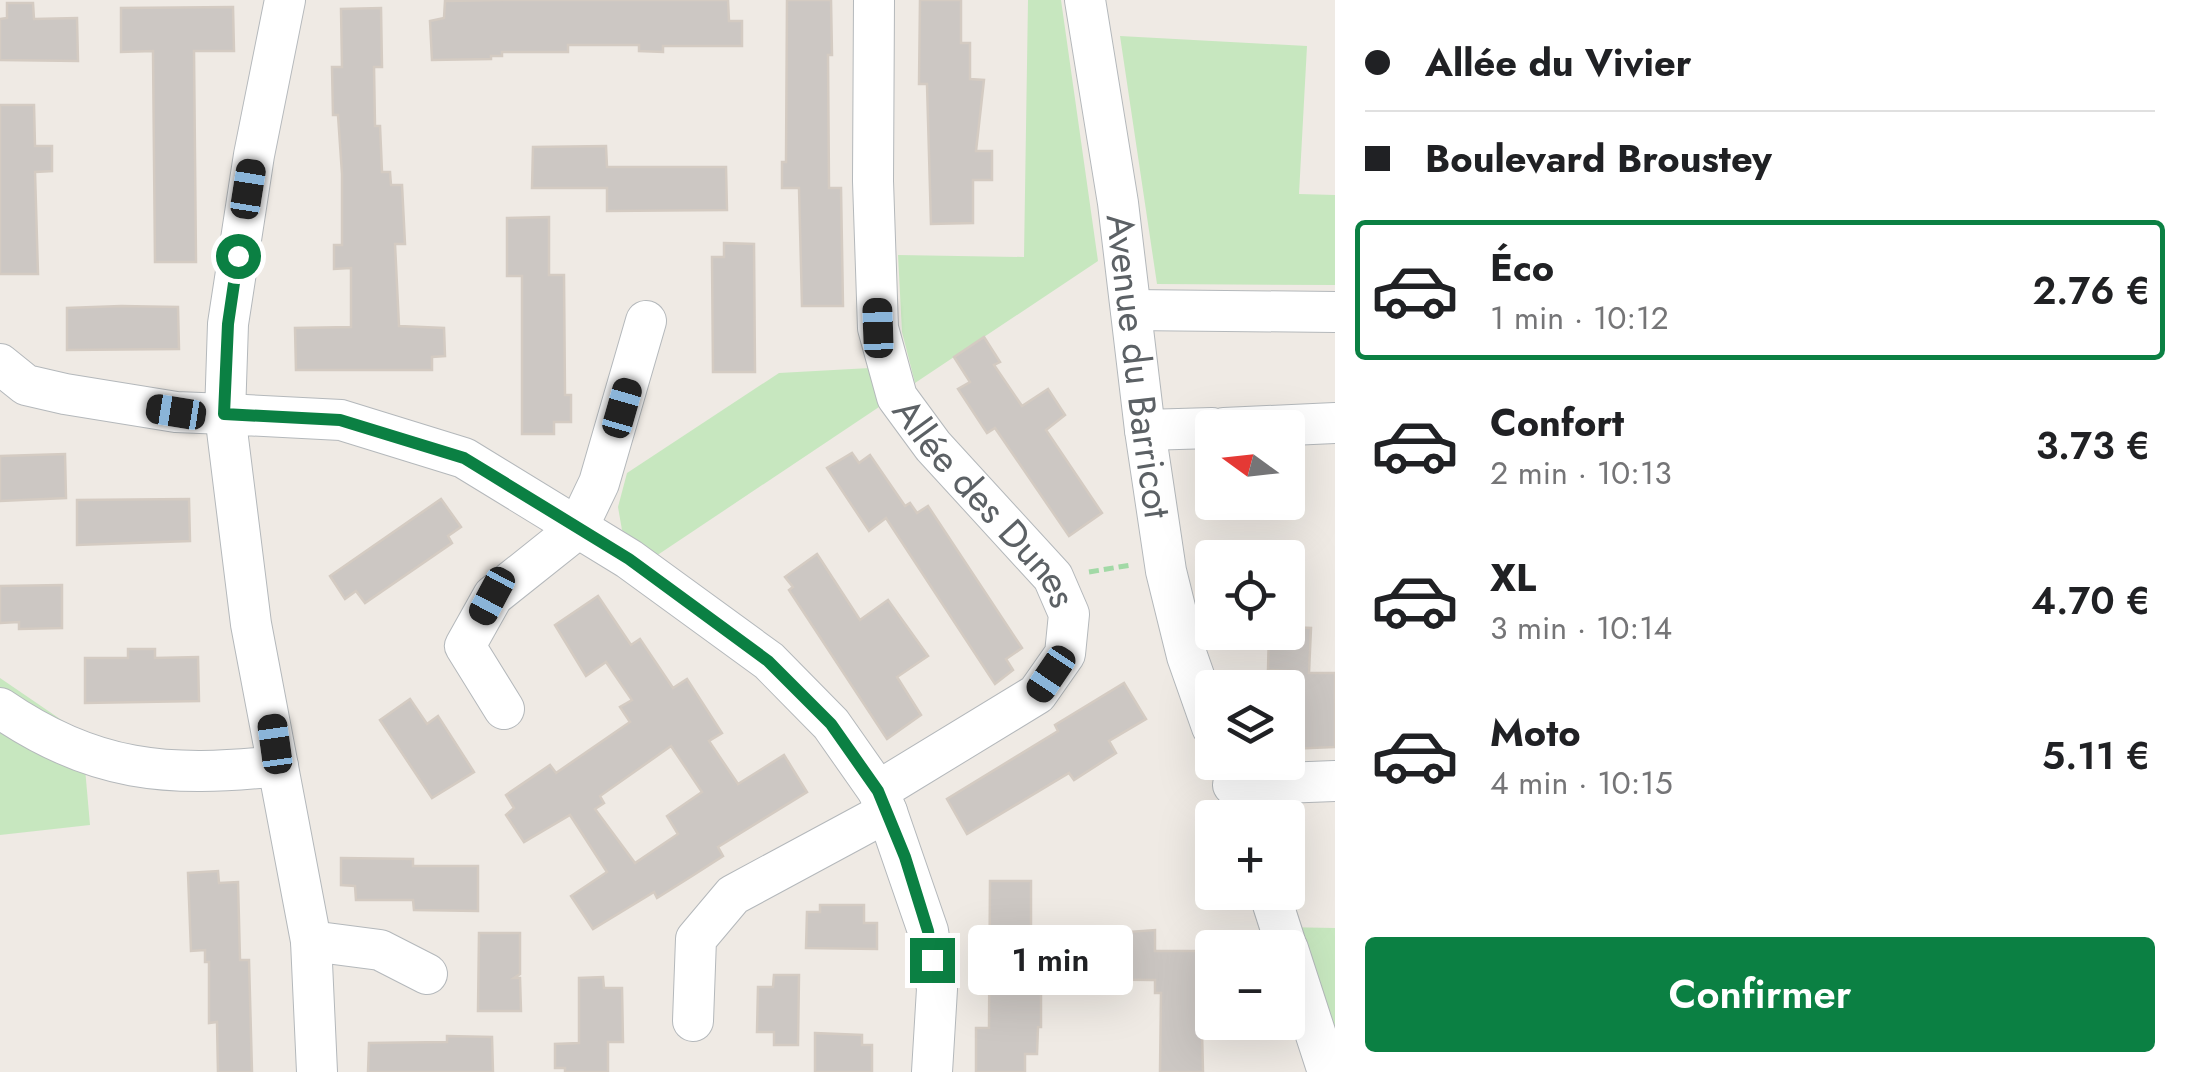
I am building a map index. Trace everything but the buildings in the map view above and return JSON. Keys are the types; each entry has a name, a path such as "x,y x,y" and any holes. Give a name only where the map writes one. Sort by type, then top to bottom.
{"street":[{"path":"285,0 254,155 228,324 224,414 251,624 311,941 316,1072"},
{"name":"Allée des Dunes","path":"693,1022 696,939 733,895 882,802 1037,694 1065,654 1069,614 1053,577 933,446 897,397 878,328 874,0"},
{"name":"Avenue du Barricot","path":"1086,0 1164,557 1195,679"},
{"path":"1131,310 1335,312"},
{"path":"504,709 466,646 492,596 577,530 600,483 646,320"},
{"path":"0,364 26,385 64,394 176,412 340,420 464,458 629,559 768,661 831,724 882,802 928,931 937,989 932,1072"},
{"path":"1305,425 1335,424"},
{"path":"1144,430 1195,428"},
{"path":"0,708 66,748 133,766 189,771 278,766"},
{"path":"1234,788 1335,780"},
{"path":"311,941 380,950 428,974"},
{"path":"1305,1002 1328,1072"}],"path":[{"path":"1059,591 1091,570 1164,557"}],"green space":[{"path":"1028,0 1061,0 1098,261 915,383 902,332 898,255 1024,257"},
{"path":"1120,36 1307,46 1299,194 1335,195 1335,285 1157,284"},
{"path":"870,368 882,405 656,556 622,530 618,507 627,473 779,373"},
{"path":"0,678 82,734 90,825 0,835"},
{"path":"1280,927 1335,928 1335,1072 1305,993 1305,930"}],"route":[{"path":"238,256 228,324 224,414 340,420 464,458 629,559 768,661 831,724 878,791 905,857 928,931 932,960"}]}
